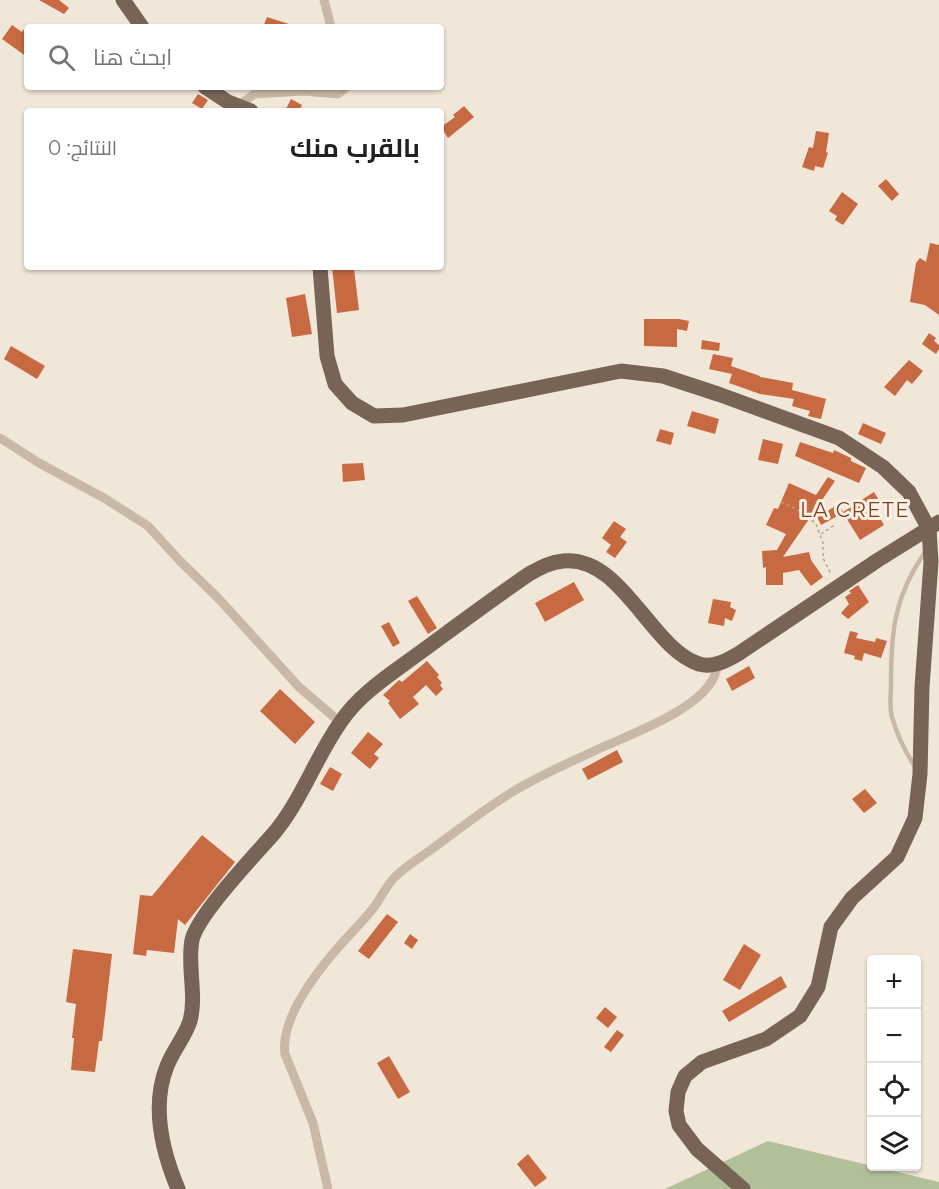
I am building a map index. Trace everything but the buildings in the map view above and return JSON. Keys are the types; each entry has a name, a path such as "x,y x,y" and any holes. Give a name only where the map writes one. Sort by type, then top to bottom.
{"main road":[{"path":"123,0 140,24"},
{"path":"210,90 242,108"},
{"path":"320,270 327,356 335,384 352,404 374,416 403,415 621,371 663,376 839,438 883,467 909,492 934,526 930,546 931,562 922,687 920,774 915,818 897,857 852,898 831,927 818,987 800,1016 766,1039 702,1062 685,1076 678,1092 676,1111 679,1125 697,1149 743,1189"},
{"path":"178,1189 162,1141 159,1111 162,1082 167,1066 191,1018 192,940 197,927 294,805 340,722 380,682 529,574 548,564 564,561 589,565 603,573 673,646 698,663 717,664 738,654 878,560 934,526"}],"street":[{"path":"324,0 330,24"},
{"path":"245,108 254,94 303,91 338,94 343,90"},
{"path":"0,438 148,526 219,598 299,687 340,722"},
{"path":"328,1189 316,1131 285,1054 283,1042 298,1005 315,976 375,907 393,879 406,867 463,824 515,790 568,763 669,718 686,707 712,682 717,674 717,664"}],"lane":[{"path":"920,774 901,745 891,714 892,640 899,600 910,574 930,546"}],"path":[{"path":"781,502 804,513 816,524 823,543 824,558 838,588"},
{"path":"820,535 836,524"}],"green space":[{"path":"768,1141 867,1165 867,1171 893,1171 939,1182 939,1189 665,1189"}],"district":[{"name":"LA CRETE","path":"855,510"}]}
